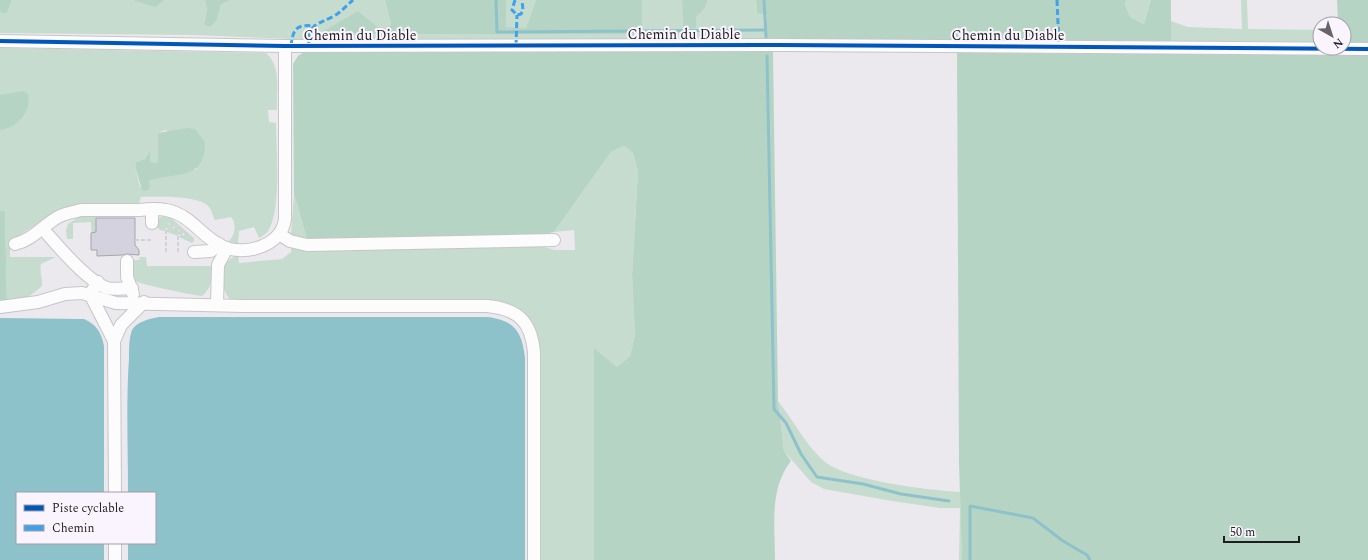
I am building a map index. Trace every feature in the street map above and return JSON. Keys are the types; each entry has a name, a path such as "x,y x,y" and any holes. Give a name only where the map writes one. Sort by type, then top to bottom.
{"street":[{"name":"Chemin du Diable","path":"0,41 285,46 782,45 1368,49"},
{"path":"194,252 211,251 223,246 246,249 261,247 268,244 279,234 284,226 285,46"},
{"path":"152,209 152,223"},
{"path":"15,244 28,239 59,217 81,210 164,209 186,217 223,246"},
{"path":"43,229 63,253 80,269 107,288 132,288"},
{"path":"279,234 290,241 307,245 554,240"},
{"path":"217,305 218,265 223,246"},
{"path":"127,261 127,277 139,302"},
{"path":"90,294 98,282"},
{"path":"0,307 38,302 73,293 90,294 106,301 217,305 487,306 500,307 517,314 527,325 534,352 534,560"},
{"path":"90,294 114,341"},
{"path":"115,492 114,341 121,325 139,302"},
{"path":"115,544 115,560"}],"path":[{"path":"166,252 166,231 168,224 185,235 188,232"},
{"path":"178,252 178,236 181,232"},
{"path":"135,240 153,240"}],"green space":[{"path":"0,0 12,0 7,13 3,14 0,12"},
{"path":"12,0 132,0 155,6 165,0 205,0 207,9 204,23 217,20 221,5 230,0 385,0 391,24 388,28 378,27 358,11 319,34 641,34 642,0 682,0 683,28 705,8 708,0 756,0 757,13 767,15 764,39 319,40 194,35 0,33 0,12 3,14 7,13"},
{"path":"132,0 165,0 155,7"},
{"path":"205,0 230,0 221,5 217,20 210,27 204,24 207,9"},
{"path":"385,0 506,0 506,27 526,28 536,0 642,0 642,34 318,34 358,11 378,27 388,28 391,24"},
{"path":"506,0 536,0 526,28 505,27"},
{"path":"682,0 708,0 705,8 696,17 696,28 683,29"},
{"path":"756,0 1126,0 1125,4 1130,17 1144,24 1151,0 1171,0 1171,41 764,39 767,15 757,13"},
{"path":"1126,0 1151,0 1144,24 1130,17 1125,4"},
{"path":"1241,0 1247,0 1248,29 1312,30 1312,42 1171,41 1171,21 1188,27 1242,29"},
{"path":"1337,0 1368,0 1368,42 1352,42 1352,16 1338,16"},
{"path":"0,48 266,53 271,58 277,80 277,110 268,110 269,122 276,123 277,194 272,221 267,232 259,238 254,227 239,231 238,244 229,241 233,236 235,226 231,217 215,220 208,206 202,202 186,198 141,197 139,204 108,204 50,216 10,241 10,257 56,257 41,264 40,270 42,286 26,298 7,304 5,211 0,211","holes":["166,130 197,169 153,179 140,187 135,166 136,162 145,159 150,151 150,161 154,163 158,162 158,133"]},
{"path":"304,52 773,52 778,401 784,451 791,461 779,483 776,495 774,521 775,560 594,560 594,348 617,367 630,356 635,335 632,275 638,171 633,153 624,146 611,152 554,232 535,236 307,239 294,194 293,64 298,56"},
{"path":"957,53 1312,55 1312,56 1368,55 1368,560 962,560 959,464"},
{"path":"23,91 28,94 29,101 25,113 22,118 12,126 0,130 0,95"},
{"path":"187,128 195,129 205,142 204,155 200,164 188,173 149,181 150,188 146,191 142,190 135,166 136,162 145,159 150,151 150,161 154,163 158,162 158,133"},
{"path":"624,146 633,153 638,170 632,275 635,335 630,356 617,367 594,349 594,560 536,560 536,363 515,310 232,301 224,289 222,266 232,258 238,255 239,263 282,259 291,252 291,247 530,243 555,250 575,250 574,230 554,232 611,152"},
{"path":"294,194 307,239 294,237 291,234"},
{"path":"0,211 5,211 7,304 0,304"},
{"path":"131,214 135,217 96,217 96,236 92,239 91,222 73,223 73,239 67,239 66,230 68,224 80,216"},
{"path":"164,216 171,218 187,232 185,234 168,223 165,231 160,230 156,226 157,219"},
{"path":"168,225 180,232 178,236 167,232"},
{"path":"188,233 194,238 192,243 179,237 181,234 185,236"},
{"path":"140,257 146,257 147,266 212,266 210,286 202,296 168,290 135,281 132,274 131,260 139,260"},
{"path":"778,401 818,456 837,469 870,479 910,487 960,492 962,560 959,560 960,508 940,508 892,501 824,489 811,482 784,451"}],"water":[{"path":"159,317 488,317 505,321 516,329 519,334 524,349 525,358 525,560 128,560 128,544 156,544 156,492 128,492 127,408 130,340 134,327 144,321"},
{"path":"0,318 84,319 95,326 98,330 104,346 104,492 16,492 16,544 104,544 104,560 0,560"}],"building":[{"path":"96,218 135,218 135,245 139,250 139,255 127,254 97,256 97,250 91,250 91,233 96,232"}],"waterway":[{"path":"496,0 497,32 764,30"},
{"path":"764,0 766,37"},
{"path":"767,56 774,409 786,423 801,454 817,477 863,484 901,494 949,501"},
{"path":"970,560 970,506 1033,518 1063,541 1087,555 1090,560"}],"marked path":[{"path":"309,46 310,33 314,26 334,16 353,0"},
{"path":"515,0 512,10 517,15 521,14 523,10 522,0"},
{"path":"1057,0 1059,46"},
{"path":"516,46 517,15"},
{"path":"291,46 294,32 297,29 304,26 315,26"}],"cycle path":[{"path":"0,41 285,46 781,45 1368,49"}]}
